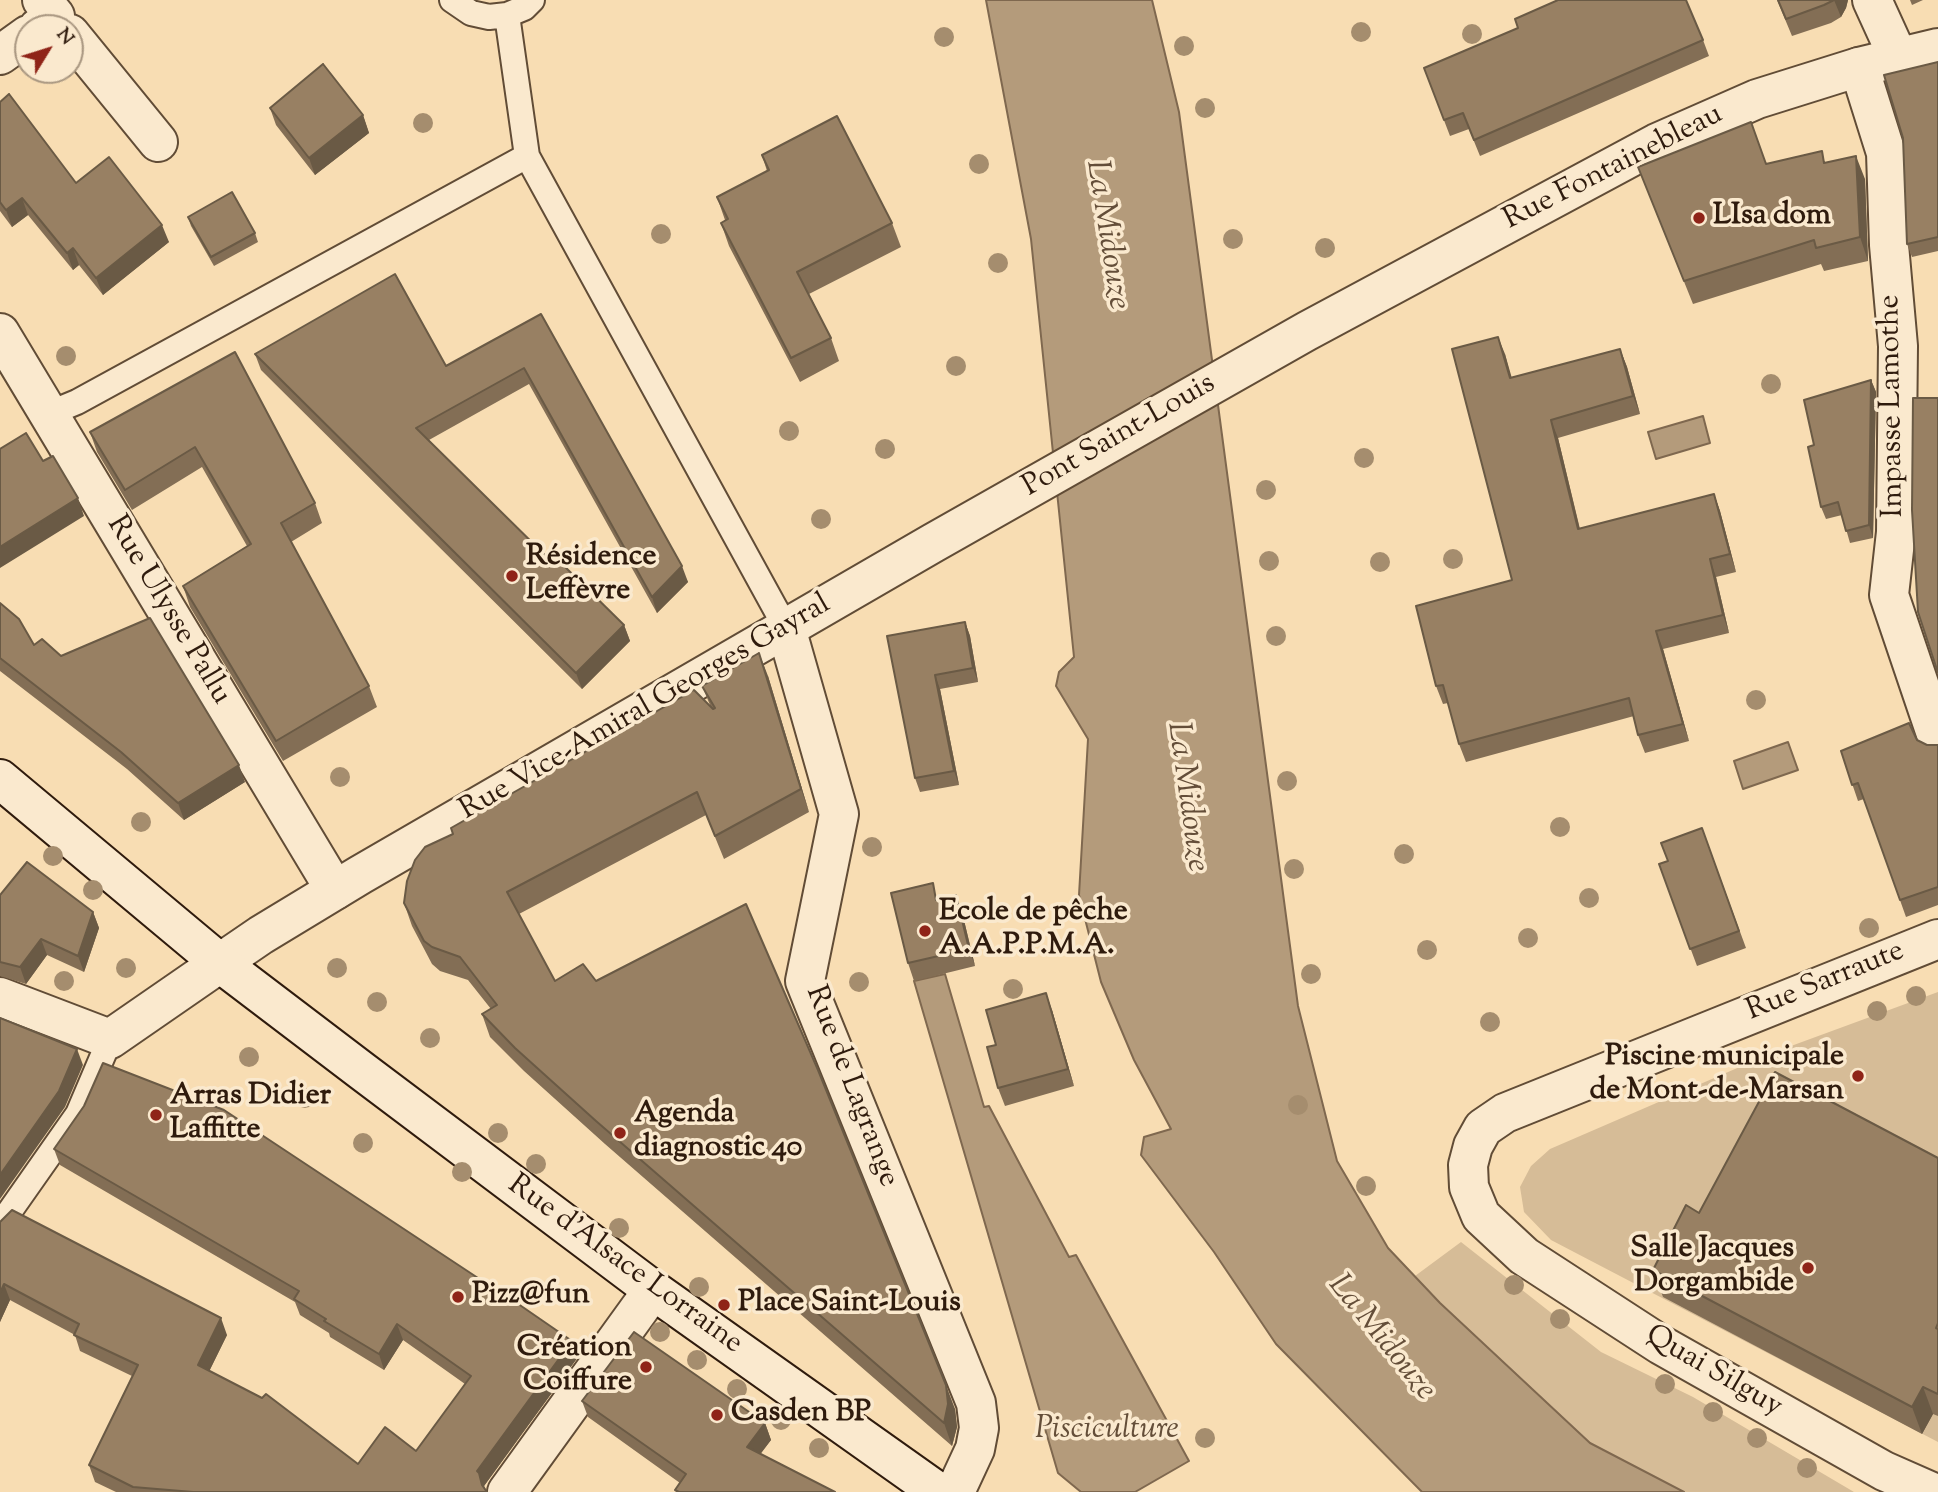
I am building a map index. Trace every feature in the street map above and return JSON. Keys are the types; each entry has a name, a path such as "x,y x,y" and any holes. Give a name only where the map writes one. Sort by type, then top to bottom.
{"street":[{"path":"1872,0 1898,57"},
{"name":"Rue Fontainebleau","path":"1307,331 1657,143 1757,99 1859,67 1938,48"},
{"path":"84,61 158,142"},
{"name":"Impasse Lamothe","path":"1859,67 1886,153 1889,245 1898,346 1896,532 1889,595 1938,740"},
{"name":"Pont Saint-Louis","path":"933,543 1307,331"},
{"name":"Rue Ulysse Pallu","path":"0,333 48,414 348,882"},
{"name":"Rue Vice-Amiral Georges Gayral","path":"348,882 933,543"},
{"name":"Rue de Lagrange","path":"786,628 839,814 805,981 976,1403 979,1428 975,1449 955,1492"},
{"path":"0,779 220,963"},
{"path":"0,996 110,1039 261,935 348,882"},
{"name":"Rue Sarraute","path":"1468,1166 1473,1146 1483,1128 1505,1113 1938,939"},
{"name":"Rue d'Alsace Lorraine","path":"220,963 653,1290 938,1492"},
{"name":"Quai Silguy","path":"1468,1166 1469,1187 1481,1216 1524,1256 1661,1345 1884,1471 1932,1492"},
{"path":"507,1492 653,1290"}],"lane":[{"path":"452,0 471,13 489,17 507,15 524,8 531,0"},
{"path":"507,15 527,156 786,628"},
{"path":"48,414 77,402 527,156"},
{"path":"0,1225 78,1114 110,1039"}],"shaded area":[{"path":"1938,992 1938,1442 1551,1240 1524,1212 1520,1187 1531,1166 1550,1149 1772,1053"},
{"path":"1461,1242 1601,1352 1693,1397 1854,1492 1684,1492 1590,1443 1440,1303 1415,1276"}],"water":[{"name":"La Midouze","path":"986,0 1152,0 1179,112 1298,1006 1337,1161 1388,1248 1440,1303 1590,1443 1684,1492 1422,1492 1276,1344 1214,1252 1141,1155 1144,1137 1171,1129 1134,1060 1101,982 1079,895 1088,739 1056,686 1059,672 1074,657 1031,239"},
{"path":"1703,416 1710,443 1656,459 1648,432"},
{"path":"1788,742 1798,770 1743,789 1734,761"},
{"name":"Pisciculture","path":"945,974 984,1107 989,1106 1069,1257 1076,1255 1189,1461 1135,1492 1081,1492 1058,1473 914,981"}],"building":[{"path":"1558,0 1686,0 1703,40 1474,140 1463,113 1444,120 1424,68 1518,28 1515,19"},
{"path":"1778,0 1834,0 1786,19"},
{"path":"1938,62 1938,237 1907,244 1903,138 1884,75"},
{"path":"323,64 363,115 309,158 270,108"},
{"path":"9,94 76,183 109,157 162,225 96,278 73,248 67,253 22,198 6,210 0,202 0,102"},
{"path":"837,116 892,223 797,272 831,338 791,358 721,223 728,219 717,197 769,170 762,155"},
{"path":"1751,122 1766,164 1822,151 1824,163 1856,156 1860,237 1816,248 1814,240 1684,281 1638,167"},
{"path":"232,192 255,233 211,257 188,217"},
{"path":"395,274 446,366 541,314 682,566 652,597 524,368 416,428 552,562 556,558 624,625 576,673 255,354"},
{"path":"1498,337 1510,378 1620,349 1633,396 1551,420 1578,529 1714,494 1730,554 1710,559 1723,615 1656,631 1683,724 1638,735 1629,698 1459,744 1443,685 1436,686 1416,606 1512,580 1452,349"},
{"path":"235,352 315,503 281,523 369,686 276,741 183,586 251,544 195,447 125,490 90,432"},
{"path":"1871,380 1869,525 1846,531 1838,502 1821,507 1808,447 1814,445 1804,400"},
{"path":"1913,398 1938,398 1938,673 1918,612 1912,510"},
{"path":"26,433 43,461 53,456 78,498 0,547 0,449"},
{"path":"0,603 19,619 34,645 42,639 61,656 150,618 239,765 178,803 121,752 0,658"},
{"path":"965,622 973,668 935,675 954,771 915,778 887,636"},
{"path":"759,653 801,789 715,836 697,792 507,892 555,981 583,964 596,981 746,904 818,1070 946,1385 948,1404 944,1423 515,1048 482,1014 497,1005 460,957 432,947 424,941 404,903 407,881 415,860 425,847 453,834 451,828 694,690 715,708 702,686"},
{"path":"1909,723 1917,740 1927,745 1938,745 1938,887 1900,900 1858,783 1852,785 1841,751"},
{"path":"1702,828 1739,931 1690,949 1659,864 1668,861 1661,843"},
{"path":"27,862 93,912 78,956 41,939 20,967 0,962 0,895"},
{"path":"933,883 936,900 956,895 969,949 908,963 891,893"},
{"path":"1046,993 1068,1069 998,1088 987,1047 996,1045 986,1010"},
{"path":"0,1018 77,1049 59,1091 0,1175"},
{"path":"103,1063 224,1110 572,1341 477,1471 487,1492 193,1492 133,1487 89,1465 138,1365 74,1335 79,1324 4,1284 0,1293 0,1222 12,1210 221,1318 198,1365 262,1398 266,1394 358,1464 385,1427 416,1451 471,1376 397,1324 379,1354 324,1321 326,1319 294,1299 299,1291 54,1149 84,1106"},
{"name":"Salle Jacques Dorgambide","path":"1775,1072 1938,1158 1938,1394 1923,1387 1912,1407 1653,1270 1686,1205 1699,1213"},
{"path":"634,1332 765,1423 747,1447 835,1492 675,1490 686,1474 582,1401"}],"place":[{"name":"LIsa dom","path":"1699,218"},
{"name":"Résidence Leffèvre","path":"512,576"},
{"name":"Ecole de pêche A.A.P.P.M.A.","path":"925,931"},
{"name":"Piscine municipale de Mont-de-Marsan","path":"1858,1076"},
{"name":"Arras Didier Laffitte","path":"156,1115"},
{"name":"Agenda diagnostic 40","path":"620,1133"},
{"name":"Salle Jacques Dorgambide","path":"1808,1268"},
{"name":"Pizz@fun","path":"458,1297"},
{"name":"Place Saint-Louis","path":"724,1305"},
{"name":"Création Coiffure","path":"646,1367"},
{"name":"Casden BP","path":"717,1415"}]}
